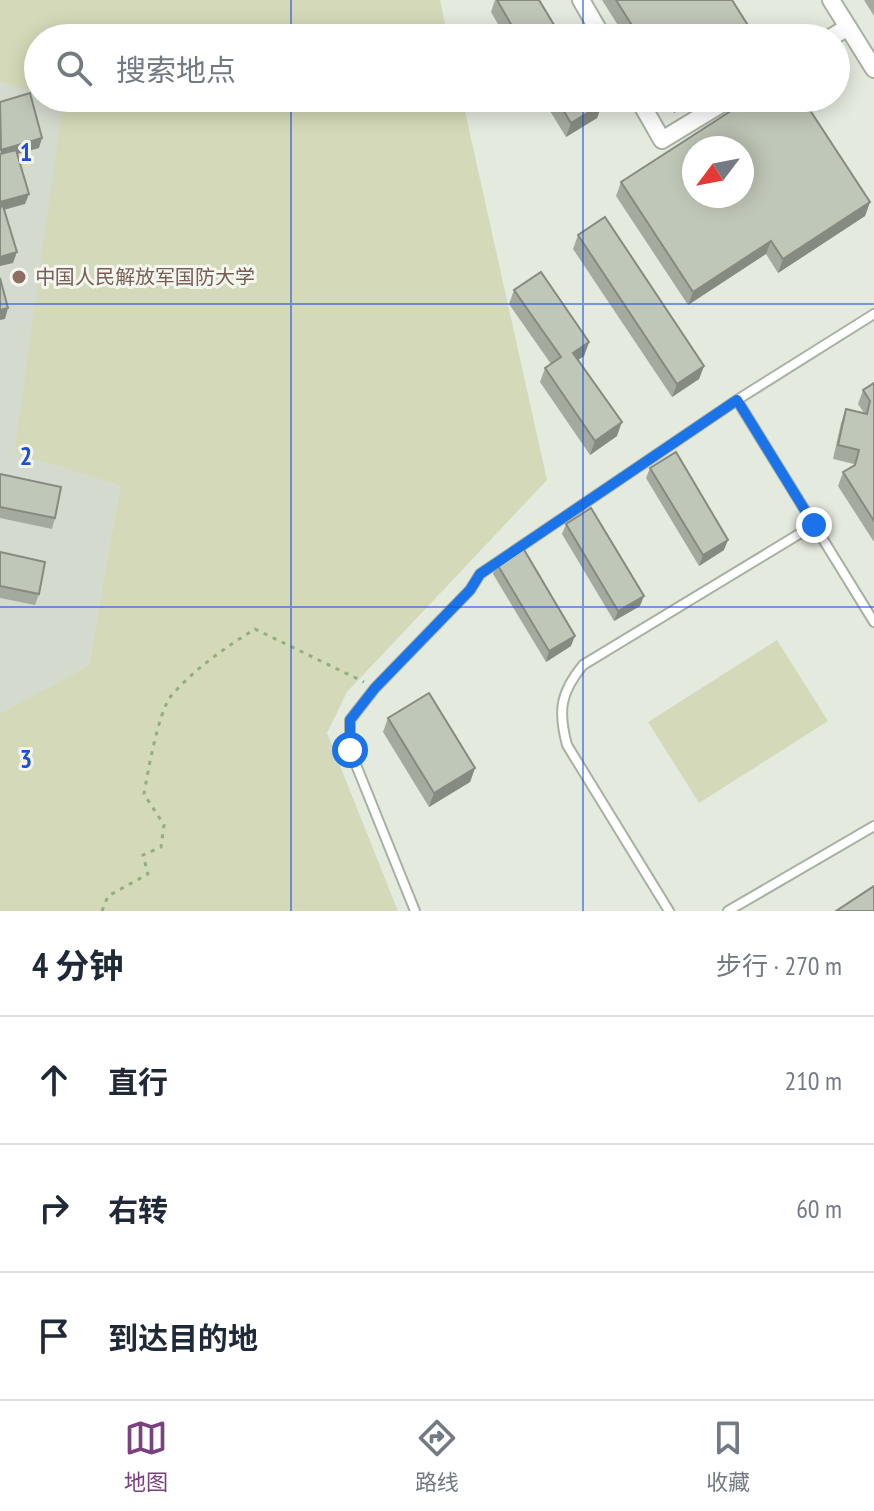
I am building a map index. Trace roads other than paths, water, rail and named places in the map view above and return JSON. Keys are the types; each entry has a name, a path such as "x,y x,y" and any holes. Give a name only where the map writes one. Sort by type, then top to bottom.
{"street":[{"path":"581,0 595,24"},
{"path":"831,0 846,24"},
{"path":"850,30 874,69"},
{"path":"646,112 662,140 708,112"}],"lane":[{"path":"415,911 350,750 350,720 375,688 470,590 480,574 737,400 874,314"},
{"path":"737,400 874,622"},
{"path":"669,911 567,745 560,720 568,684 583,665 814,525"},
{"path":"728,911 874,826"}],"place":[{"name":"中国人民解放军国防大学","path":"19,277"}]}
